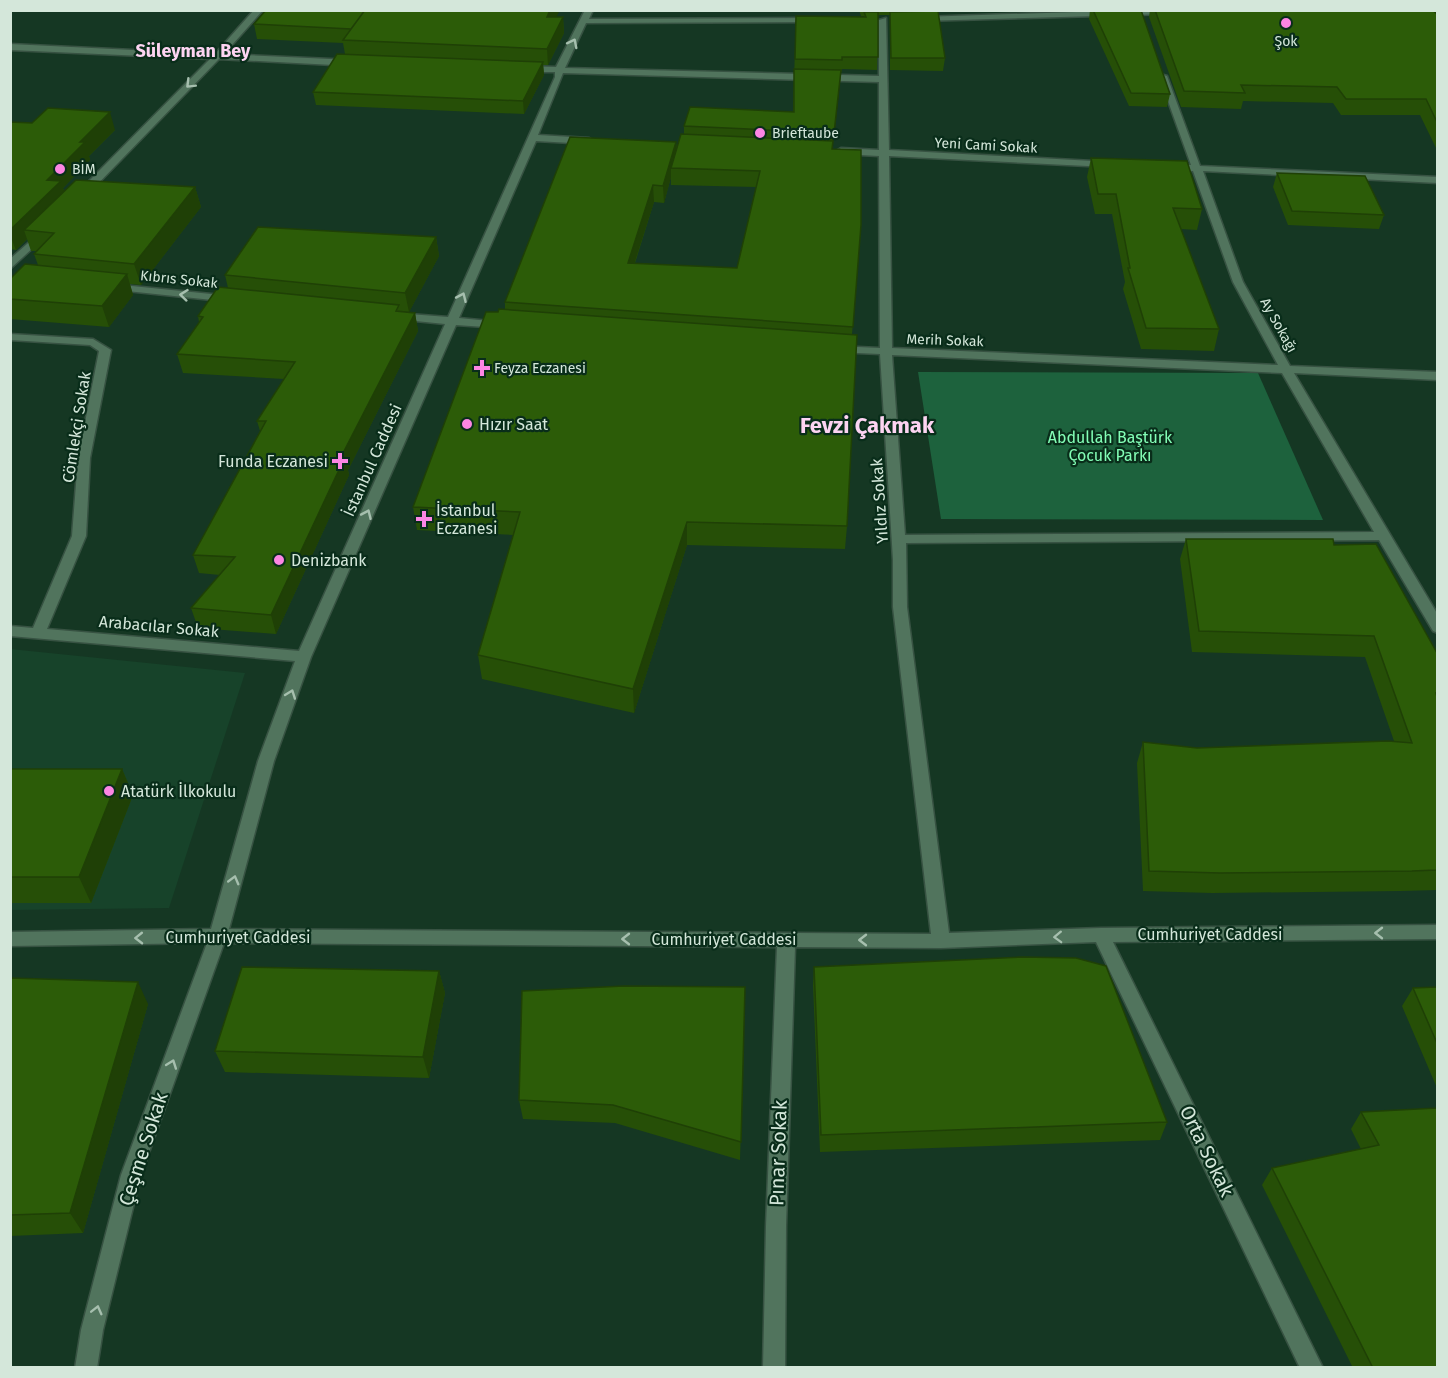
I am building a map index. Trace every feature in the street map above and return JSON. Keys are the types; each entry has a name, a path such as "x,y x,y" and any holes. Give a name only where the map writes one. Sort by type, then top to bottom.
{"street":[{"path":"76,199 216,58 259,10"},
{"name":"İstanbul Caddesi","path":"219,936 266,761 304,657 559,77 559,71 589,10"},
{"path":"915,19 956,14 1143,19 1174,12"},
{"path":"585,21 824,20"},
{"name":"Yıldız Sokak","path":"883,20 886,353 900,560 900,607 941,940"},
{"path":"10,47 358,63"},
{"path":"512,69 883,78"},
{"name":"Ay Sokağı","path":"1160,69 1238,282 1382,536 1437,628"},
{"path":"532,138 602,141"},
{"name":"Yeni Cami Sokak","path":"824,151 1114,164"},
{"path":"1160,167 1437,180"},
{"path":"10,266 52,224"},
{"name":"Kıbrıs Sokak","path":"106,287 249,301"},
{"path":"380,314 508,326"},
{"name":"Cömlekçi Sokak","path":"10,337 93,342 105,350 84,458 79,536 38,634"},
{"name":"Merih Sokak","path":"817,348 886,353 1437,376"},
{"path":"897,539 1382,536"},
{"name":"Arabacılar Sokak","path":"10,631 304,657"},
{"name":"Cumhuriyet Caddesi","path":"10,939 219,936 941,940 1101,935 1437,932"},
{"name":"Orta Sokak","path":"1101,935 1312,1368"},
{"name":"Çeşme Sokak","path":"86,1368 92,1330 131,1175 219,936"},
{"name":"Pınar Sokak","path":"774,1368 776,1226 786,939"}],"shaded area":[{"name":"Atatürk İlkokulu","path":"10,649 245,673 169,908 11,910"}],"green space":[{"name":"Abdullah Baştürk Çocuk Parkı","path":"918,372 1258,373 1323,520 941,519"}],"building":[{"path":"266,10 365,10 351,29 254,24"},
{"path":"365,10 550,10 547,17 563,17 547,49 343,40"},
{"path":"1093,10 1141,10 1170,94 1131,93"},
{"path":"1155,10 1432,10 1437,14 1437,122 1426,99 1346,99 1337,87 1241,85 1245,93 1184,91"},
{"path":"938,11 945,58 891,58 890,12"},
{"path":"864,12 878,12 878,57 842,57 842,60 795,59 796,16 866,17"},
{"path":"337,54 543,62 523,101 313,92"},
{"path":"794,69 841,70 834,133 684,126 690,107 794,112"},
{"path":"48,108 110,112 80,142 85,142 47,180 61,181 10,230 10,122 32,123"},
{"path":"681,134 833,141 832,149 861,150 861,225 853,327 505,302 570,137 676,142 663,186 653,185 628,263 737,268 760,171 671,168"},
{"path":"1091,158 1187,161 1202,209 1173,208 1219,329 1146,328 1128,268 1130,268 1116,194 1098,194"},
{"path":"1277,173 1365,176 1384,215 1292,211"},
{"path":"76,180 195,187 134,264 34,254 54,233 24,230"},
{"path":"258,227 436,237 405,293 225,275"},
{"path":"25,264 127,274 102,306 10,299 10,279"},
{"path":"218,287 399,305 396,311 415,313 341,457 345,457 271,615 191,608 235,557 193,555 266,421 257,421 295,362 177,354 203,317 198,316"},
{"path":"499,309 857,335 847,526 687,522 633,689 478,655 520,512 413,507 486,312 498,312"},
{"path":"1186,539 1333,539 1334,545 1376,544 1437,653 1437,870 1220,873 1149,871 1143,742 1197,748 1388,741 1412,743 1374,636 1199,631"},
{"path":"10,769 122,769 79,877 10,877"},
{"path":"1022,957 1076,958 1106,966 1167,1122 821,1135 814,967"},
{"path":"242,967 439,971 423,1057 215,1051"},
{"path":"10,978 138,982 70,1213 10,1215"},
{"path":"624,986 745,987 741,1142 613,1105 519,1100 522,991"},
{"path":"1437,987 1437,1043 1413,988"},
{"path":"1437,1108 1437,1368 1373,1368 1272,1168 1379,1145 1361,1112"}],"place":[{"name":"Şok","path":"1286,23"},
{"name":"Brieftaube","path":"760,133"},
{"name":"BİM","path":"60,169"},
{"name":"Feyza Eczanesi","path":"482,368"},
{"name":"Hızır Saat","path":"467,424"},
{"name":"Funda Eczanesi","path":"340,461"},
{"name":"İstanbul Eczanesi","path":"424,519"},
{"name":"Denizbank","path":"279,560"},
{"name":"Atatürk İlkokulu","path":"109,791"}],"district":[{"name":"Süleyman Bey","path":"193,51"},
{"name":"Fevzi Çakmak","path":"867,425"}]}
